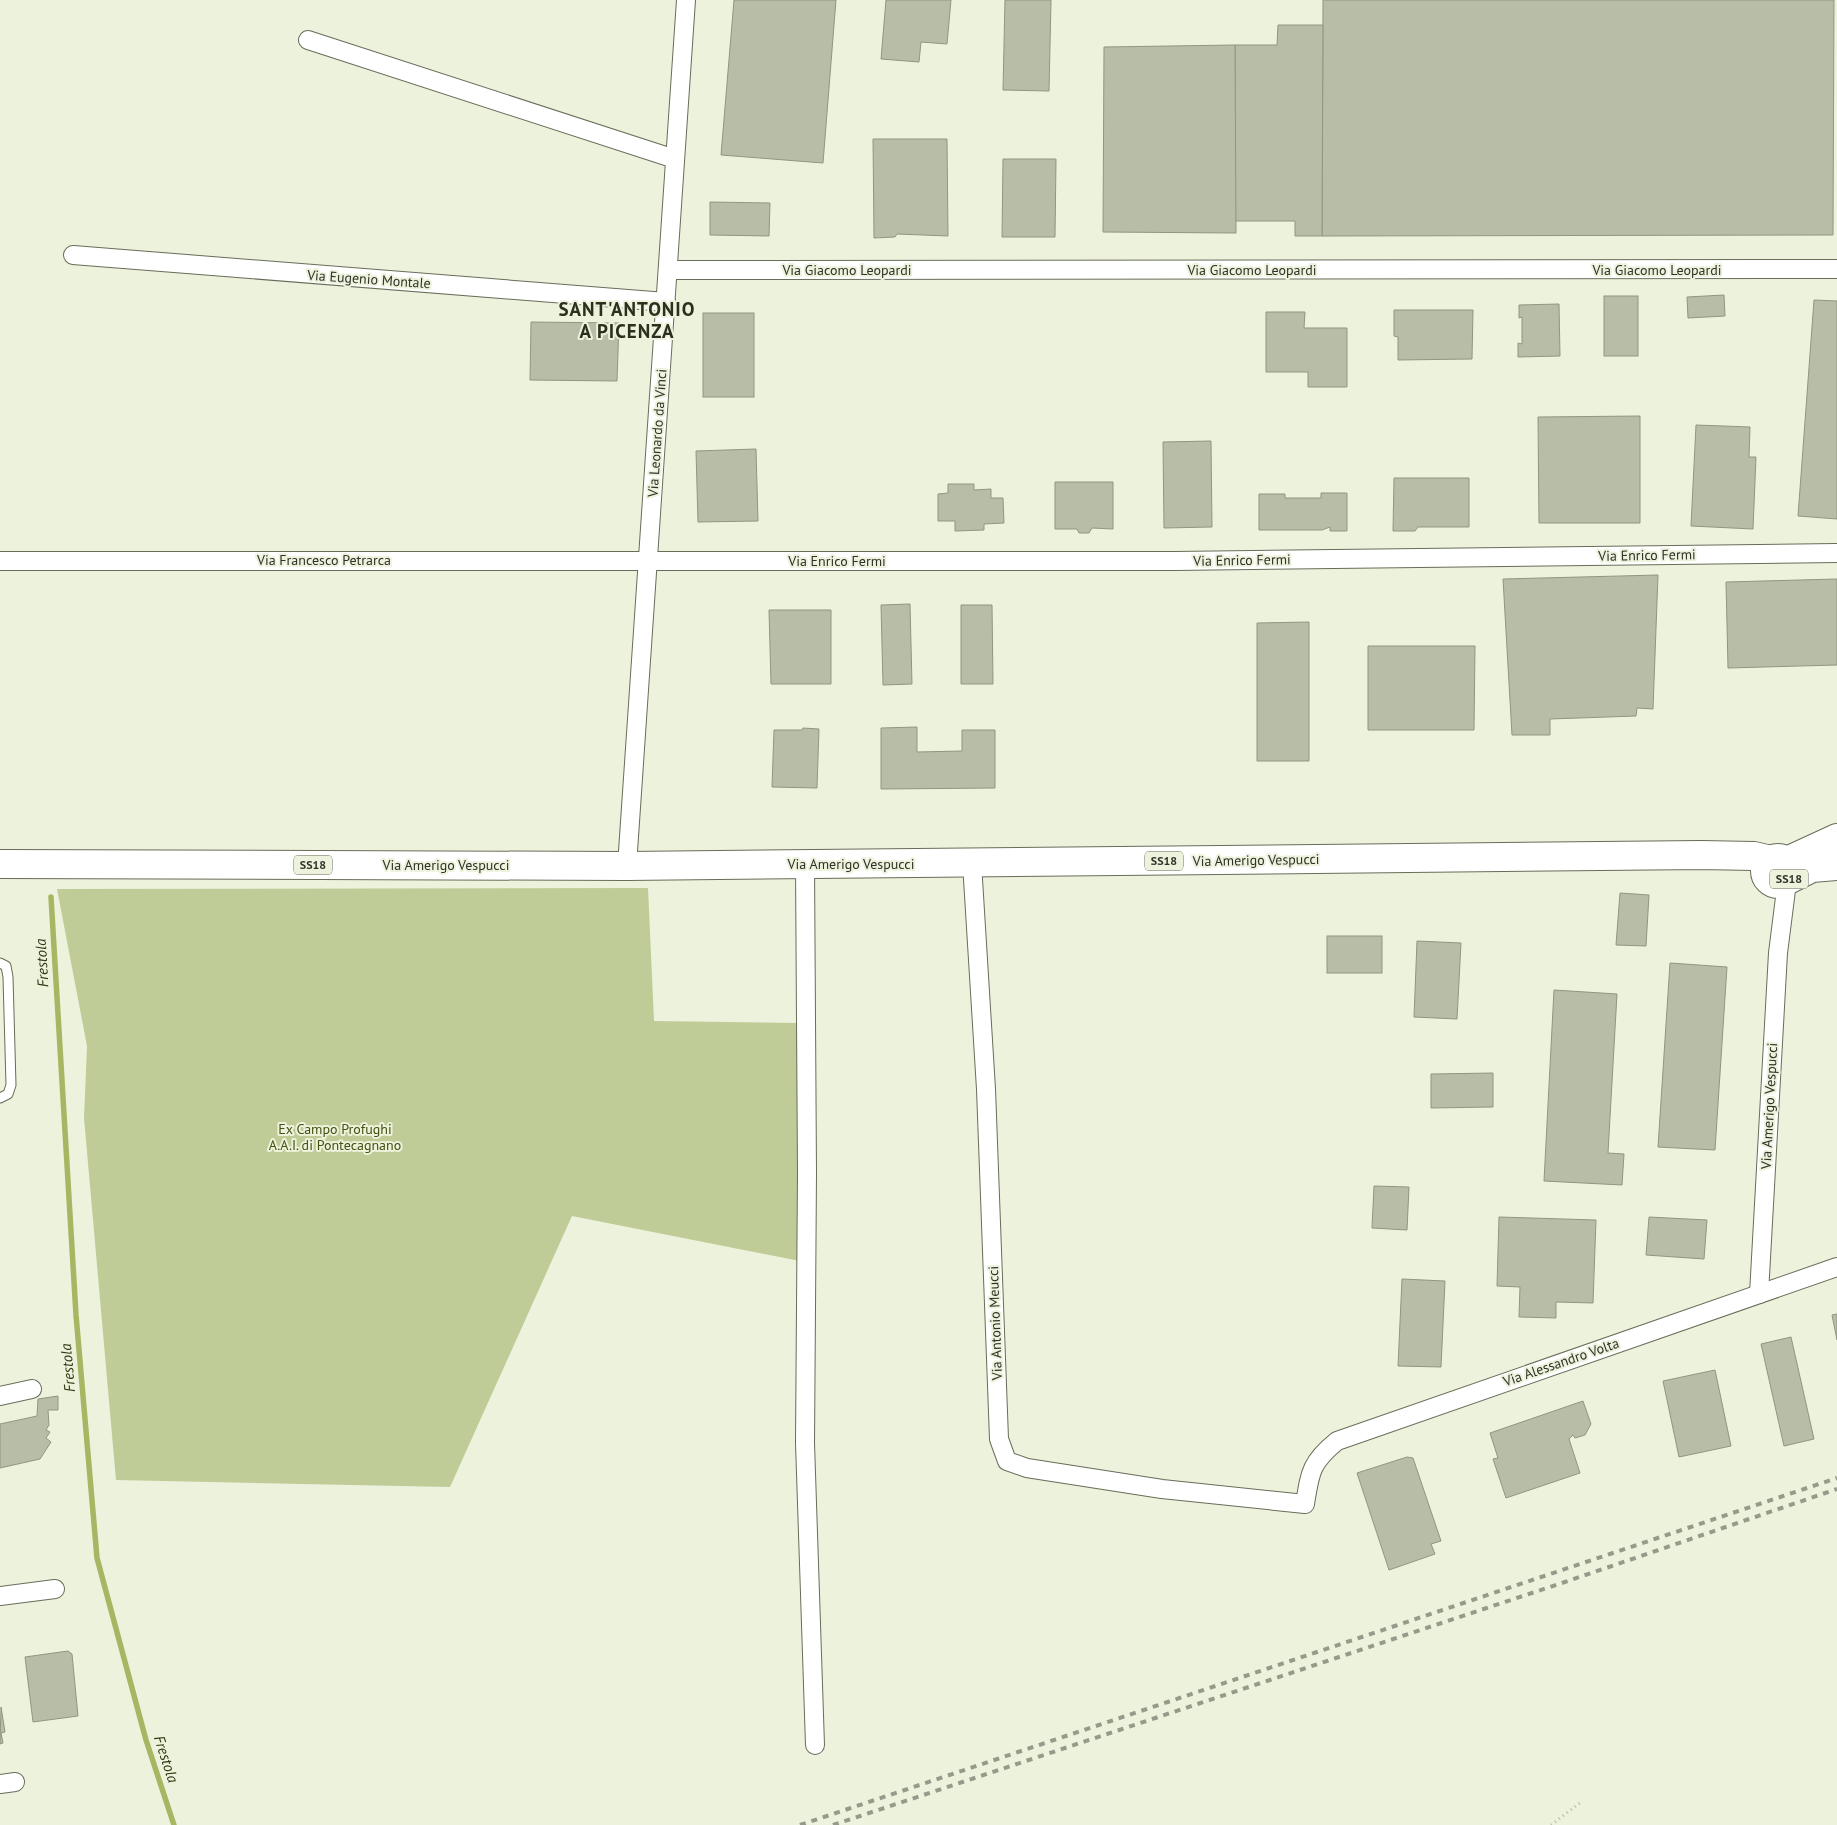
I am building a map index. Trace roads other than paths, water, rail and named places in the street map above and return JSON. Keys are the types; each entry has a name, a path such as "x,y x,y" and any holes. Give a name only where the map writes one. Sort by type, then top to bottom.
{"main road":[{"name":"SS18","path":"1780,875 1837,838"},
{"name":"Via Amerigo Vespucci","path":"0,864 627,866 1701,855 1754,856 1780,875"},
{"name":"SS18","path":"1780,875 1812,868 1837,866"}],"street":[{"name":"Via Leonardo da Vinci","path":"627,866 686,0"},
{"path":"308,40 675,159"},
{"name":"Via Eugenio Montale","path":"73,256 666,302"},
{"name":"Via Giacomo Leopardi","path":"668,270 1837,269"},
{"name":"Via Enrico Fermi","path":"648,561 1175,561 1837,553"},
{"name":"Via Francesco Petrarca","path":"0,561 648,561"},
{"name":"Via Antonio Meucci","path":"972,863 986,1089 999,1439 1006,1461 1027,1468 1162,1490 1306,1504 1308,1484"},
{"path":"805,864 807,1174 805,1442 815,1745"},
{"name":"Via Amerigo Vespucci","path":"1759,1294 1781,918 1780,875"},
{"name":"Via Alessandro Volta","path":"1308,1484 1312,1469 1320,1454 1337,1441 1837,1267"},
{"path":"0,1396 32,1389"},
{"path":"0,1596 55,1589"}],"lane":[{"path":"0,963 6,966 8,977 11,1085 8,1094 0,1098"}],"waterway":[{"name":"Frestola","path":"51,897 76,1315 97,1558 146,1740 174,1825"}],"railway":[{"path":"800,1825 1837,1478"},
{"path":"833,1825 1559,1584 1837,1489"}],"district":[{"name":"SANT'ANTONIO A PICENZA","path":"627,320"}],"park label":[{"name":"Ex Campo Profughi A.A.I. di Pontecagnano","path":"335,1138"}]}
